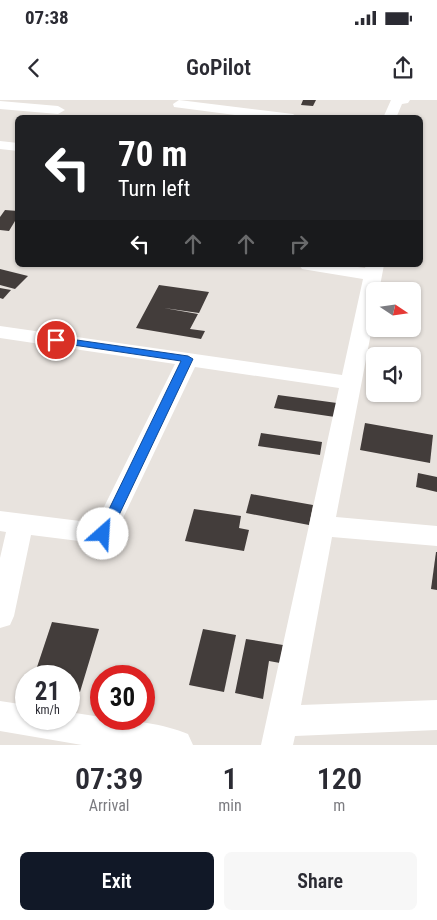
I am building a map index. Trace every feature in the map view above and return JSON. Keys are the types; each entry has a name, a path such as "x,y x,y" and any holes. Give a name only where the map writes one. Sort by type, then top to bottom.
{"street":[{"path":"391,115 397,101 404,100"},
{"path":"179,104 269,115"},
{"path":"0,105 58,110"},
{"path":"0,145 15,146"},
{"path":"334,267 374,270 279,733 437,715"},
{"path":"0,332 351,383"},
{"path":"0,616 10,522 103,534 188,359"},
{"path":"321,526 437,536"},
{"path":"0,716 177,745"}],"building":[{"path":"303,100 316,100 313,106 301,105"},
{"path":"5,210 15,211 15,221 9,231 0,230 0,217"},
{"path":"0,269 28,276 15,289 0,285"},
{"path":"159,285 209,292 199,313 164,308 198,314 190,329 205,331 201,339 136,328"},
{"path":"0,288 11,290 3,299 0,298"},
{"path":"278,395 337,403 335,417 274,408"},
{"path":"365,423 433,435 430,463 360,450"},
{"path":"261,433 322,442 320,455 258,446"},
{"path":"418,473 437,477 437,492 416,487"},
{"path":"251,494 313,505 309,525 246,513"},
{"path":"194,509 241,516 239,528 249,530 244,551 185,541"},
{"path":"437,552 437,590 431,589"},
{"path":"52,622 99,629 80,692 80,665 38,665"},
{"path":"203,629 236,635 224,692 189,685"},
{"path":"246,639 283,645 280,663 269,661 263,699 235,693"}],"route":[{"path":"56,340 188,359 103,534"}]}
